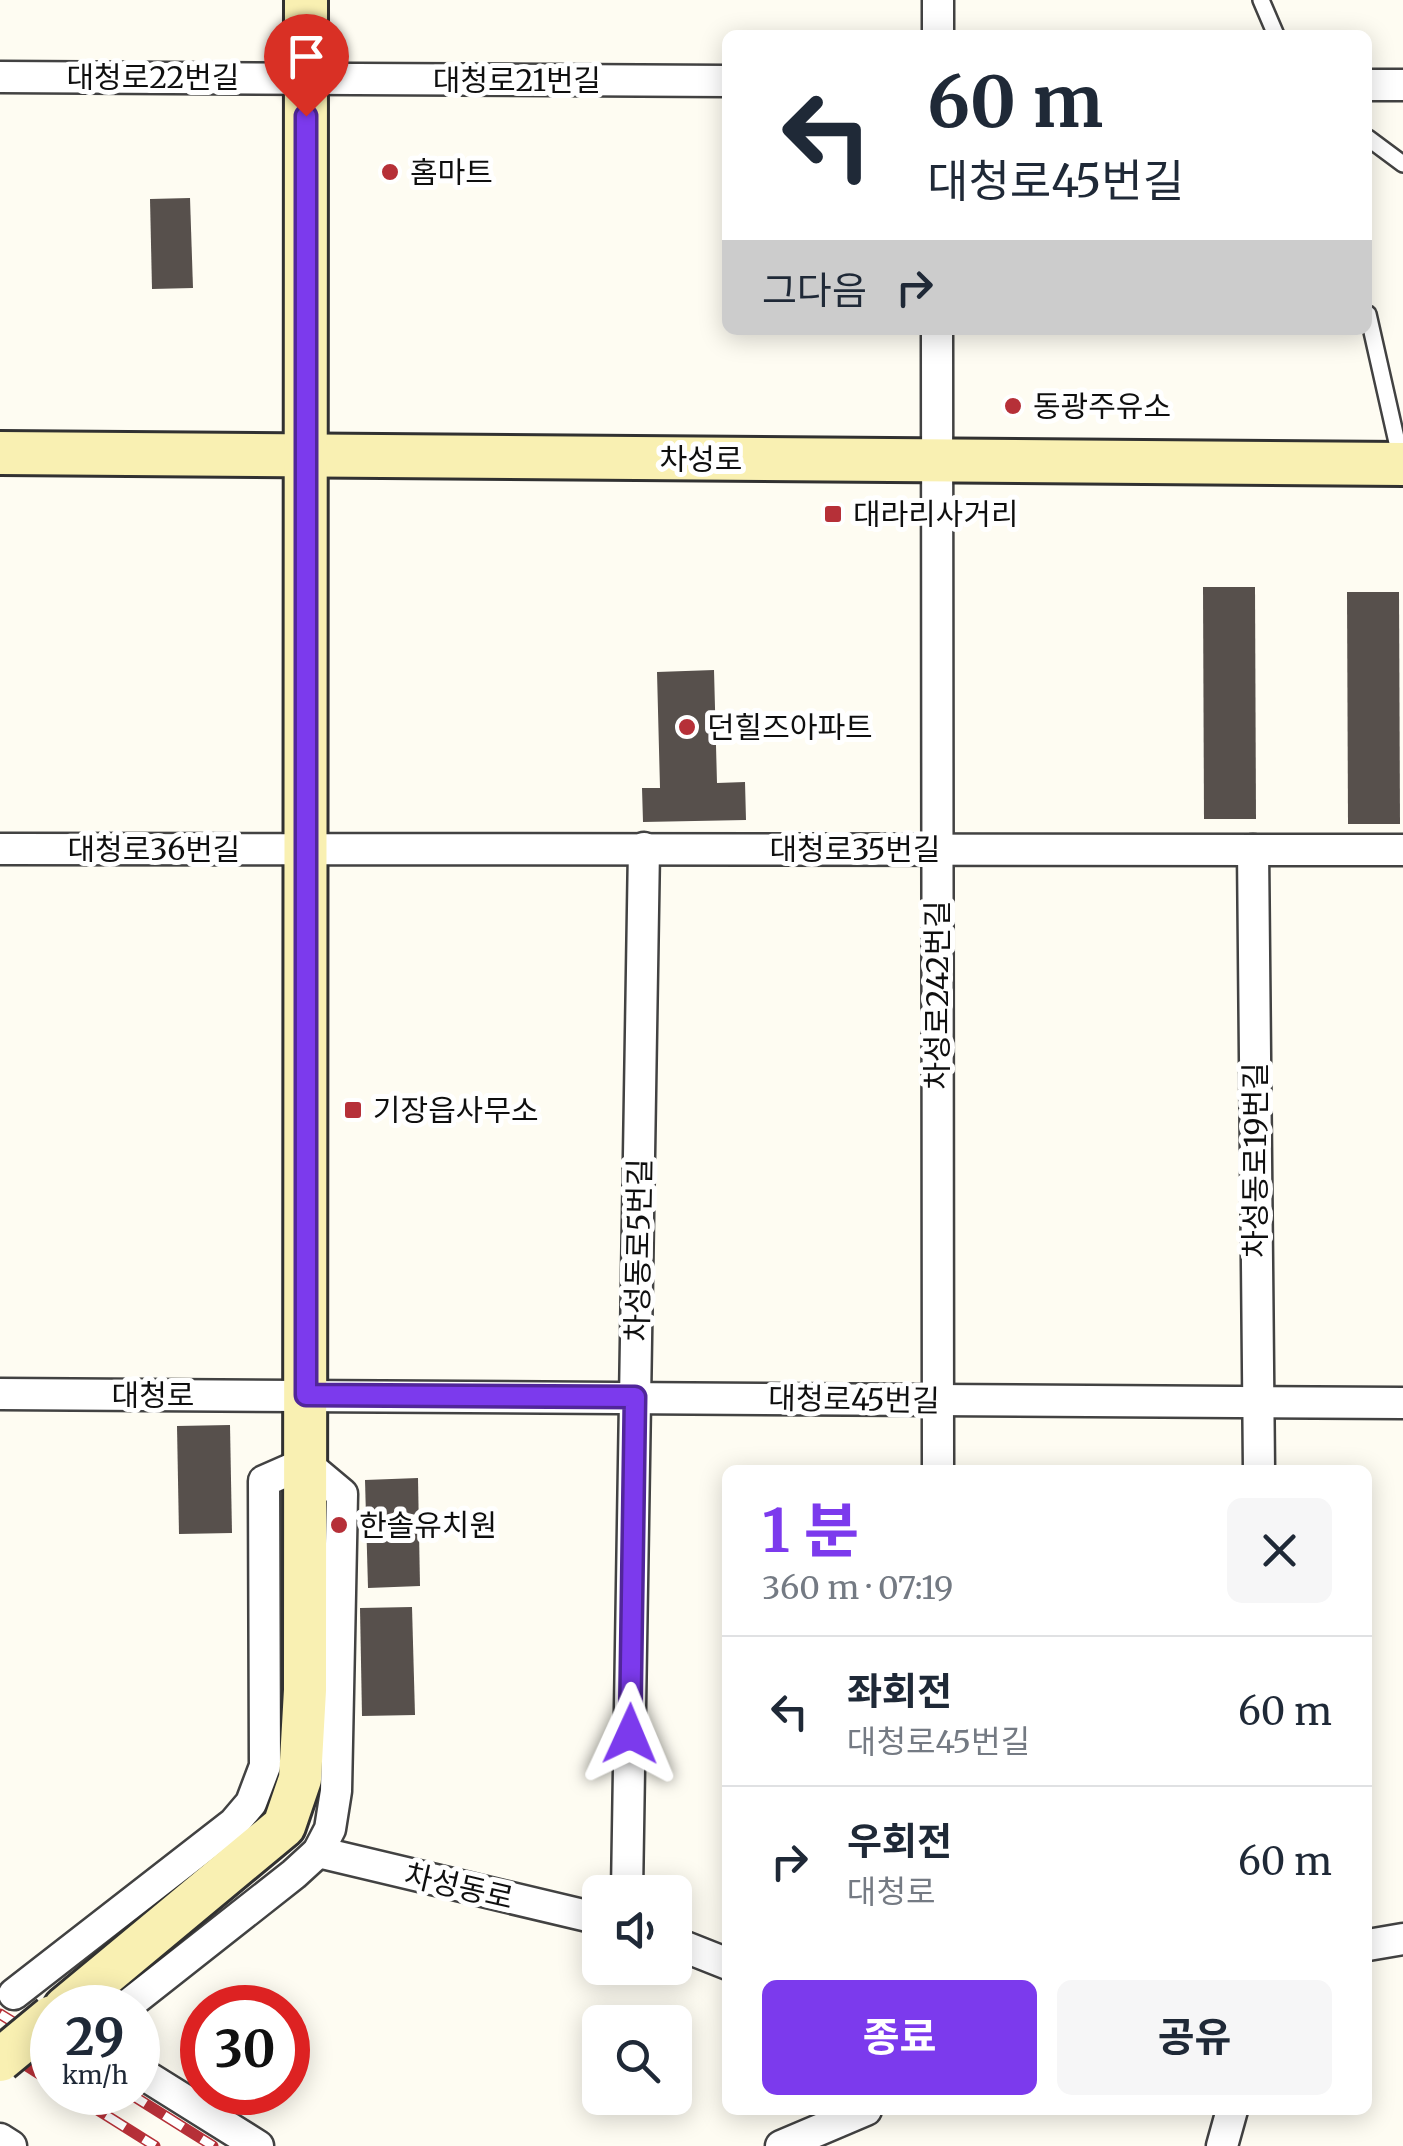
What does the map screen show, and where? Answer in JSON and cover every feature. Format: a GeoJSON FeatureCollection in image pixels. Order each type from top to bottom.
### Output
{"type":"FeatureCollection","features":[{"type":"Feature","properties":{"kind":"main road"},"geometry":{"type":"LineString","coordinates":[[93,1985],[284,1826],[300,1779],[305,1690],[306,1395],[306,0]]}},
{"type":"Feature","properties":{"kind":"main road","name":"차성로"},"geometry":{"type":"LineString","coordinates":[[0,453],[1402,464]]}},
{"type":"Feature","properties":{"kind":"main road"},"geometry":{"type":"LineString","coordinates":[[0,2060],[30,2036]]}},
{"type":"Feature","properties":{"kind":"street"},"geometry":{"type":"LineString","coordinates":[[938,0],[938,30]]}},
{"type":"Feature","properties":{"kind":"street","name":"대청로22번길"},"geometry":{"type":"LineString","coordinates":[[0,77],[306,78]]}},
{"type":"Feature","properties":{"kind":"street","name":"대청로21번길"},"geometry":{"type":"LineString","coordinates":[[306,78],[722,81]]}},
{"type":"Feature","properties":{"kind":"street"},"geometry":{"type":"LineString","coordinates":[[1372,85],[1403,85]]}},
{"type":"Feature","properties":{"kind":"street","name":"차성로242번길"},"geometry":{"type":"LineString","coordinates":[[937,335],[938,1465]]}},
{"type":"Feature","properties":{"kind":"street","name":"차성동로5번길"},"geometry":{"type":"LineString","coordinates":[[628,1875],[644,848]]}},
{"type":"Feature","properties":{"kind":"street","name":"대청로36번길"},"geometry":{"type":"LineString","coordinates":[[0,849],[307,849]]}},
{"type":"Feature","properties":{"kind":"street","name":"대청로35번길"},"geometry":{"type":"LineString","coordinates":[[307,849],[1403,850]]}},
{"type":"Feature","properties":{"kind":"street","name":"차성동로19번길"},"geometry":{"type":"LineString","coordinates":[[1253,850],[1258,1465]]}},
{"type":"Feature","properties":{"kind":"street","name":"대청로"},"geometry":{"type":"LineString","coordinates":[[0,1394],[306,1395]]}},
{"type":"Feature","properties":{"kind":"street","name":"대청로45번길"},"geometry":{"type":"LineString","coordinates":[[306,1395],[1403,1403]]}},
{"type":"Feature","properties":{"kind":"street"},"geometry":{"type":"LineString","coordinates":[[30,2004],[7,1990],[234,1823],[252,1803],[265,1766],[264,1481],[305,1462],[342,1494],[336,1791],[330,1829],[318,1852],[153,1985]]}},
{"type":"Feature","properties":{"kind":"street","name":"차성동로"},"geometry":{"type":"LineString","coordinates":[[318,1852],[582,1915]]}},
{"type":"Feature","properties":{"kind":"street"},"geometry":{"type":"LineString","coordinates":[[1372,1944],[1403,1939]]}},
{"type":"Feature","properties":{"kind":"street"},"geometry":{"type":"LineString","coordinates":[[692,1950],[722,1962]]}},
{"type":"Feature","properties":{"kind":"street"},"geometry":{"type":"LineString","coordinates":[[160,2086],[258,2146]]}},
{"type":"Feature","properties":{"kind":"street"},"geometry":{"type":"LineString","coordinates":[[781,2146],[854,2115]]}},
{"type":"Feature","properties":{"kind":"street"},"geometry":{"type":"LineString","coordinates":[[1222,2146],[1231,2115]]}},
{"type":"Feature","properties":{"kind":"street"},"geometry":{"type":"LineString","coordinates":[[0,2139],[11,2146]]}},
{"type":"Feature","properties":{"kind":"lane"},"geometry":{"type":"LineString","coordinates":[[1261,0],[1274,30]]}},
{"type":"Feature","properties":{"kind":"lane"},"geometry":{"type":"LineString","coordinates":[[1372,141],[1403,164]]}},
{"type":"Feature","properties":{"kind":"lane"},"geometry":{"type":"LineString","coordinates":[[1372,332],[1402,464]]}},
{"type":"Feature","properties":{"kind":"building"},"geometry":{"type":"Polygon","coordinates":[[[190,198],[193,288],[152,289],[150,199],[190,198]]]}},
{"type":"Feature","properties":{"kind":"building"},"geometry":{"type":"Polygon","coordinates":[[[1203,587],[1255,587],[1256,819],[1204,819],[1203,587]]]}},
{"type":"Feature","properties":{"kind":"building"},"geometry":{"type":"Polygon","coordinates":[[[1347,592],[1399,592],[1400,824],[1348,824],[1347,592]]]}},
{"type":"Feature","properties":{"kind":"building","name":"던힐즈아파트"},"geometry":{"type":"Polygon","coordinates":[[[714,670],[717,783],[745,782],[746,820],[643,822],[642,788],[660,788],[657,672],[714,670]]]}},
{"type":"Feature","properties":{"kind":"building"},"geometry":{"type":"Polygon","coordinates":[[[230,1425],[232,1533],[179,1534],[177,1426],[230,1425]]]}},
{"type":"Feature","properties":{"kind":"building"},"geometry":{"type":"Polygon","coordinates":[[[418,1478],[420,1586],[368,1588],[365,1480],[418,1478]]]}},
{"type":"Feature","properties":{"kind":"building"},"geometry":{"type":"Polygon","coordinates":[[[412,1607],[415,1715],[362,1716],[360,1608],[412,1607]]]}},
{"type":"Feature","properties":{"kind":"railway"},"geometry":{"type":"LineString","coordinates":[[0,2014],[30,2032]]}},
{"type":"Feature","properties":{"kind":"railway"},"geometry":{"type":"LineString","coordinates":[[0,2049],[30,2068]]}},
{"type":"Feature","properties":{"kind":"railway"},"geometry":{"type":"LineString","coordinates":[[160,2113],[213,2146]]}},
{"type":"Feature","properties":{"kind":"railway"},"geometry":{"type":"LineString","coordinates":[[106,2115],[155,2146]]}},
{"type":"Feature","properties":{"kind":"place","name":"홈마트"},"geometry":{"type":"Point","coordinates":[390,172]}},
{"type":"Feature","properties":{"kind":"place","name":"동광주유소"},"geometry":{"type":"Point","coordinates":[1013,406]}},
{"type":"Feature","properties":{"kind":"place","name":"대라리사거리"},"geometry":{"type":"Point","coordinates":[833,514]}},
{"type":"Feature","properties":{"kind":"place","name":"던힐즈아파트"},"geometry":{"type":"Point","coordinates":[687,727]}},
{"type":"Feature","properties":{"kind":"place","name":"기장읍사무소"},"geometry":{"type":"Point","coordinates":[353,1110]}},
{"type":"Feature","properties":{"kind":"place","name":"한솔유치원"},"geometry":{"type":"Point","coordinates":[339,1525]}},
{"type":"Feature","properties":{"kind":"route"},"geometry":{"type":"LineString","coordinates":[[306,116],[306,1395],[635,1397],[630,1734]]}}]}
